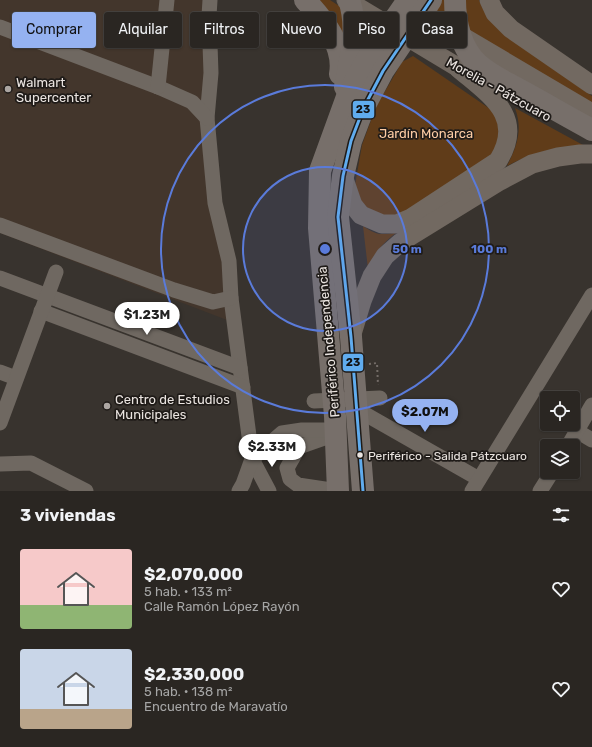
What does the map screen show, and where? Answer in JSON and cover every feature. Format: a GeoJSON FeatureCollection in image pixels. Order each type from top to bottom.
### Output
{"type":"FeatureCollection","features":[{"type":"Feature","properties":{"kind":"highway"},"geometry":{"type":"LineString","coordinates":[[305,0],[318,13],[339,50],[341,68],[337,85],[327,111],[320,142],[332,171]]}},
{"type":"Feature","properties":{"kind":"highway"},"geometry":{"type":"LineString","coordinates":[[348,0],[354,22],[354,36],[329,192],[331,240],[346,408],[356,449],[362,460]]}},
{"type":"Feature","properties":{"kind":"highway"},"geometry":{"type":"LineString","coordinates":[[375,65],[408,0]]}},
{"type":"Feature","properties":{"kind":"highway"},"geometry":{"type":"LineString","coordinates":[[375,65],[431,0]]}},
{"type":"Feature","properties":{"kind":"highway"},"geometry":{"type":"LineString","coordinates":[[455,0],[456,17],[460,32],[466,48],[479,65],[592,130]]}},
{"type":"Feature","properties":{"kind":"highway","name":"Periférico Independencia"},"geometry":{"type":"LineString","coordinates":[[338,491],[335,432],[319,228],[348,94],[375,65]]}},
{"type":"Feature","properties":{"kind":"highway","name":"Periférico Independencia"},"geometry":{"type":"LineString","coordinates":[[332,171],[351,337],[362,460],[363,491]]}},
{"type":"Feature","properties":{"kind":"main road","name":"Morelia - Pátzcuaro"},"geometry":{"type":"LineString","coordinates":[[348,0],[458,68],[592,139]]}},
{"type":"Feature","properties":{"kind":"main road"},"geometry":{"type":"LineString","coordinates":[[402,0],[592,113]]}},
{"type":"Feature","properties":{"kind":"main road"},"geometry":{"type":"LineString","coordinates":[[489,0],[495,13],[511,29],[592,85]]}},
{"type":"Feature","properties":{"kind":"main road"},"geometry":{"type":"LineString","coordinates":[[332,171],[361,215],[382,224],[397,224],[411,218],[498,161],[505,151],[508,136],[507,120],[499,105],[458,68]]}},
{"type":"Feature","properties":{"kind":"main road"},"geometry":{"type":"LineString","coordinates":[[351,337],[362,301],[372,276],[384,256],[401,242],[500,181],[532,164],[558,157],[592,154]]}},
{"type":"Feature","properties":{"kind":"street"},"geometry":{"type":"LineString","coordinates":[[158,87],[167,0]]}},
{"type":"Feature","properties":{"kind":"street"},"geometry":{"type":"LineString","coordinates":[[210,0],[209,16],[211,73],[208,118],[215,203],[229,261],[231,298],[252,459],[269,491]]}},
{"type":"Feature","properties":{"kind":"street"},"geometry":{"type":"LineString","coordinates":[[0,27],[122,72],[158,87],[192,102],[208,118]]}},
{"type":"Feature","properties":{"kind":"street"},"geometry":{"type":"LineString","coordinates":[[0,225],[174,290],[212,302],[231,298]]}},
{"type":"Feature","properties":{"kind":"street"},"geometry":{"type":"LineString","coordinates":[[0,423],[56,272]]}},
{"type":"Feature","properties":{"kind":"street"},"geometry":{"type":"LineString","coordinates":[[0,278],[240,368]]}},
{"type":"Feature","properties":{"kind":"street"},"geometry":{"type":"LineString","coordinates":[[358,410],[475,485],[592,294]]}},
{"type":"Feature","properties":{"kind":"street"},"geometry":{"type":"LineString","coordinates":[[42,311],[243,387]]}},
{"type":"Feature","properties":{"kind":"street"},"geometry":{"type":"LineString","coordinates":[[0,372],[16,378]]}},
{"type":"Feature","properties":{"kind":"street"},"geometry":{"type":"LineString","coordinates":[[314,401],[380,398]]}},
{"type":"Feature","properties":{"kind":"street"},"geometry":{"type":"LineString","coordinates":[[580,426],[592,405]]}},
{"type":"Feature","properties":{"kind":"street"},"geometry":{"type":"LineString","coordinates":[[243,489],[252,459],[282,433],[313,429],[335,432]]}},
{"type":"Feature","properties":{"kind":"street"},"geometry":{"type":"LineString","coordinates":[[572,439],[577,431],[592,440]]}},
{"type":"Feature","properties":{"kind":"street"},"geometry":{"type":"LineString","coordinates":[[335,432],[299,447],[287,468],[290,479],[298,484],[338,491]]}},
{"type":"Feature","properties":{"kind":"street"},"geometry":{"type":"LineString","coordinates":[[0,464],[31,463],[86,491]]}},
{"type":"Feature","properties":{"kind":"street"},"geometry":{"type":"LineString","coordinates":[[540,491],[548,479]]}},
{"type":"Feature","properties":{"kind":"path"},"geometry":{"type":"LineString","coordinates":[[353,364],[376,364],[380,398]]}},
{"type":"Feature","properties":{"kind":"shaded area"},"geometry":{"type":"Polygon","coordinates":[[[0,0],[213,0],[213,12],[190,12],[190,48],[211,48],[209,109],[227,320],[0,233],[0,0]]]}},
{"type":"Feature","properties":{"kind":"green space"},"geometry":{"type":"Polygon","coordinates":[[[312,0],[330,0],[348,12],[344,12],[344,48],[358,48],[350,62],[336,39],[336,12],[319,12],[312,0]]]}},
{"type":"Feature","properties":{"kind":"green space"},"geometry":{"type":"Polygon","coordinates":[[[442,0],[479,0],[490,19],[504,34],[592,96],[592,107],[467,30],[467,12],[436,11],[442,0]]]}},
{"type":"Feature","properties":{"kind":"green space","name":"Jardín Monarca"},"geometry":{"type":"Polygon","coordinates":[[[413,56],[493,111],[501,121],[500,136],[492,156],[396,218],[365,212],[355,185],[362,145],[376,107],[402,62],[413,56]]]}},
{"type":"Feature","properties":{"kind":"green space"},"geometry":{"type":"Polygon","coordinates":[[[515,108],[583,145],[544,151],[526,157],[507,166],[514,152],[519,131],[515,108]]]}},
{"type":"Feature","properties":{"kind":"green space"},"geometry":{"type":"Polygon","coordinates":[[[363,226],[378,234],[396,233],[379,249],[368,269],[363,226]]]}},
{"type":"Feature","properties":{"kind":"transit line","name":"23"},"geometry":{"type":"LineString","coordinates":[[363,491],[351,337],[338,217],[343,176],[351,141],[364,107],[383,71],[431,0]]}},
{"type":"Feature","properties":{"kind":"place","name":"Walmart Supercenter"},"geometry":{"type":"Point","coordinates":[8,89]}},
{"type":"Feature","properties":{"kind":"place","name":"Centro de Estudios Municipales"},"geometry":{"type":"Point","coordinates":[107,406]}},
{"type":"Feature","properties":{"kind":"place","name":"Periférico - Salida Pátzcuaro"},"geometry":{"type":"Point","coordinates":[360,455]}}]}
